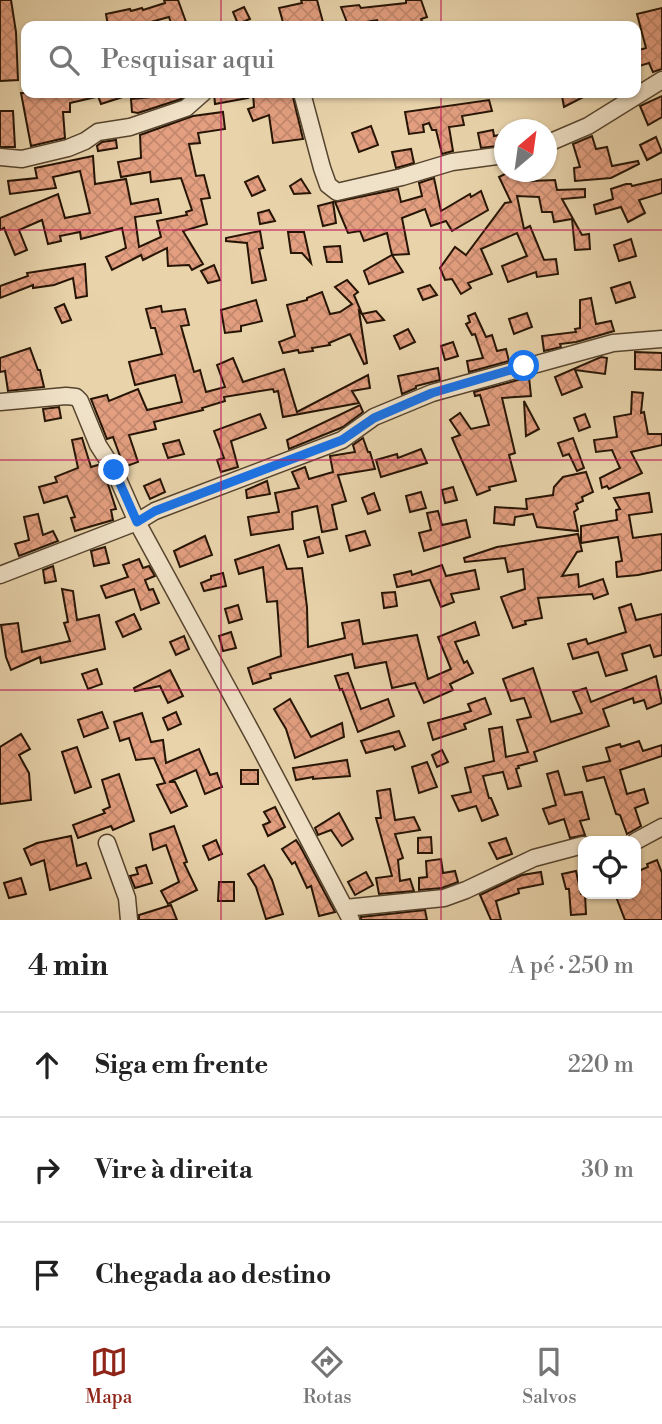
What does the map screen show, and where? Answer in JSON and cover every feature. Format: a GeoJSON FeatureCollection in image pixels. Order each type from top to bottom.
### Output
{"type":"FeatureCollection","features":[{"type":"Feature","properties":{"kind":"street"},"geometry":{"type":"LineString","coordinates":[[641,92],[662,79]]}},
{"type":"Feature","properties":{"kind":"street"},"geometry":{"type":"LineString","coordinates":[[0,157],[22,159],[68,148],[98,132],[130,127],[186,108],[197,98]]}},
{"type":"Feature","properties":{"kind":"street"},"geometry":{"type":"LineString","coordinates":[[303,98],[328,185],[337,192],[452,162],[494,156]]}},
{"type":"Feature","properties":{"kind":"street"},"geometry":{"type":"LineString","coordinates":[[557,140],[588,126],[632,98]]}},
{"type":"Feature","properties":{"kind":"street"},"geometry":{"type":"LineString","coordinates":[[0,575],[137,522],[166,506],[342,440],[374,418],[432,393],[613,343],[662,340]]}},
{"type":"Feature","properties":{"kind":"street"},"geometry":{"type":"LineString","coordinates":[[0,402],[66,396],[76,397],[80,401],[137,522],[348,914],[443,898],[534,858],[578,846]]}},
{"type":"Feature","properties":{"kind":"street"},"geometry":{"type":"LineString","coordinates":[[641,838],[662,827]]}},
{"type":"Feature","properties":{"kind":"street"},"geometry":{"type":"LineString","coordinates":[[107,843],[127,898],[129,920]]}},
{"type":"Feature","properties":{"kind":"building"},"geometry":{"type":"Polygon","coordinates":[[[0,0],[11,0],[16,32],[18,80],[0,81],[0,0]]]}},
{"type":"Feature","properties":{"kind":"building"},"geometry":{"type":"Polygon","coordinates":[[[164,0],[178,0],[186,21],[170,21],[169,17],[154,21],[107,21],[106,14],[130,9],[143,10],[165,3],[164,0]]]}},
{"type":"Feature","properties":{"kind":"building"},"geometry":{"type":"Polygon","coordinates":[[[301,0],[317,0],[323,21],[283,21],[279,8],[302,3],[301,0]]]}},
{"type":"Feature","properties":{"kind":"building"},"geometry":{"type":"Polygon","coordinates":[[[406,0],[421,0],[427,17],[421,19],[422,21],[346,21],[341,7],[359,5],[361,8],[406,3],[406,0]]]}},
{"type":"Feature","properties":{"kind":"building"},"geometry":{"type":"Polygon","coordinates":[[[244,7],[250,19],[237,21],[233,12],[244,7]]]}},
{"type":"Feature","properties":{"kind":"building"},"geometry":{"type":"Polygon","coordinates":[[[662,8],[662,69],[653,72],[649,63],[641,65],[641,50],[646,48],[637,14],[662,8]]]}},
{"type":"Feature","properties":{"kind":"building"},"geometry":{"type":"Polygon","coordinates":[[[662,96],[662,117],[648,125],[640,106],[662,96]]]}},
{"type":"Feature","properties":{"kind":"building"},"geometry":{"type":"Polygon","coordinates":[[[22,98],[92,98],[70,103],[70,112],[63,112],[65,138],[31,146],[22,98]]]}},
{"type":"Feature","properties":{"kind":"building"},"geometry":{"type":"Polygon","coordinates":[[[99,98],[120,98],[101,104],[99,98]]]}},
{"type":"Feature","properties":{"kind":"building"},"geometry":{"type":"Polygon","coordinates":[[[182,98],[138,113],[132,112],[131,99],[182,98]]]}},
{"type":"Feature","properties":{"kind":"building"},"geometry":{"type":"Polygon","coordinates":[[[214,98],[248,98],[215,104],[214,98]]]}},
{"type":"Feature","properties":{"kind":"building"},"geometry":{"type":"Polygon","coordinates":[[[253,98],[293,98],[303,139],[273,143],[269,115],[253,121],[248,109],[254,107],[253,98]]]}},
{"type":"Feature","properties":{"kind":"building"},"geometry":{"type":"Polygon","coordinates":[[[562,98],[581,98],[564,107],[562,98]]]}},
{"type":"Feature","properties":{"kind":"building"},"geometry":{"type":"Polygon","coordinates":[[[489,100],[492,111],[462,116],[464,125],[449,127],[453,151],[442,154],[436,130],[432,130],[429,123],[423,125],[424,132],[409,134],[405,112],[489,100]]]}},
{"type":"Feature","properties":{"kind":"building"},"geometry":{"type":"Polygon","coordinates":[[[0,111],[13,111],[15,147],[0,147],[0,111]]]}},
{"type":"Feature","properties":{"kind":"building"},"geometry":{"type":"Polygon","coordinates":[[[223,112],[225,129],[198,133],[200,143],[189,144],[196,176],[204,175],[210,198],[201,199],[207,224],[183,231],[203,264],[192,270],[189,265],[168,266],[167,248],[143,260],[141,255],[112,270],[106,257],[126,248],[122,228],[81,239],[80,232],[60,236],[61,241],[48,244],[42,220],[19,230],[27,250],[15,255],[4,228],[0,230],[0,218],[58,194],[65,218],[90,213],[80,171],[53,177],[56,188],[10,194],[8,181],[37,178],[35,168],[93,156],[95,184],[126,179],[131,204],[158,199],[161,213],[135,217],[139,247],[161,237],[157,221],[187,215],[186,212],[192,210],[181,178],[151,182],[150,172],[121,177],[118,162],[141,158],[140,135],[193,116],[223,112]]]}},
{"type":"Feature","properties":{"kind":"building"},"geometry":{"type":"Polygon","coordinates":[[[371,126],[378,145],[359,152],[352,133],[371,126]]]}},
{"type":"Feature","properties":{"kind":"building"},"geometry":{"type":"Polygon","coordinates":[[[493,130],[494,146],[481,148],[478,133],[493,130]]]}},
{"type":"Feature","properties":{"kind":"building"},"geometry":{"type":"Polygon","coordinates":[[[592,136],[596,149],[607,147],[612,166],[638,161],[639,164],[611,178],[575,181],[574,168],[580,167],[573,144],[592,136]]]}},
{"type":"Feature","properties":{"kind":"building"},"geometry":{"type":"Polygon","coordinates":[[[656,137],[662,152],[647,160],[640,145],[656,137]]]}},
{"type":"Feature","properties":{"kind":"building"},"geometry":{"type":"Polygon","coordinates":[[[116,140],[117,148],[98,151],[97,146],[102,142],[116,140]]]}},
{"type":"Feature","properties":{"kind":"building"},"geometry":{"type":"Polygon","coordinates":[[[411,149],[414,163],[396,168],[392,152],[411,149]]]}},
{"type":"Feature","properties":{"kind":"building"},"geometry":{"type":"Polygon","coordinates":[[[258,176],[265,190],[252,196],[245,182],[258,176]]]}},
{"type":"Feature","properties":{"kind":"building"},"geometry":{"type":"Polygon","coordinates":[[[434,178],[441,211],[470,194],[471,197],[481,191],[488,210],[452,231],[446,221],[431,226],[425,209],[402,218],[409,254],[392,255],[387,233],[364,241],[360,231],[348,233],[335,202],[398,189],[401,202],[422,196],[419,183],[434,178]]]}},
{"type":"Feature","properties":{"kind":"building"},"geometry":{"type":"Polygon","coordinates":[[[301,179],[310,193],[294,194],[290,186],[301,179]]]}},
{"type":"Feature","properties":{"kind":"building"},"geometry":{"type":"Polygon","coordinates":[[[662,179],[662,193],[639,200],[645,213],[628,222],[621,207],[596,214],[594,205],[613,199],[611,189],[662,179]]]}},
{"type":"Feature","properties":{"kind":"building"},"geometry":{"type":"Polygon","coordinates":[[[501,182],[555,182],[557,190],[585,189],[585,197],[562,199],[582,235],[589,234],[590,249],[575,250],[572,219],[554,222],[552,212],[542,212],[539,197],[517,196],[524,229],[530,226],[544,260],[556,259],[558,274],[537,277],[536,272],[508,282],[502,266],[527,256],[517,233],[481,249],[492,274],[468,283],[471,288],[461,294],[452,279],[445,280],[440,268],[455,247],[466,255],[505,203],[511,202],[501,182]]]}},
{"type":"Feature","properties":{"kind":"building"},"geometry":{"type":"Polygon","coordinates":[[[333,202],[336,223],[323,226],[318,206],[333,202]]]}},
{"type":"Feature","properties":{"kind":"building"},"geometry":{"type":"Polygon","coordinates":[[[269,210],[275,221],[260,224],[258,213],[269,210]]]}},
{"type":"Feature","properties":{"kind":"building"},"geometry":{"type":"Polygon","coordinates":[[[260,231],[263,248],[259,249],[266,280],[252,283],[247,243],[226,241],[226,238],[260,231]]]}},
{"type":"Feature","properties":{"kind":"building"},"geometry":{"type":"Polygon","coordinates":[[[288,232],[304,232],[311,263],[302,253],[291,253],[288,232]]]}},
{"type":"Feature","properties":{"kind":"building"},"geometry":{"type":"Polygon","coordinates":[[[631,239],[636,256],[619,261],[614,245],[631,239]]]}},
{"type":"Feature","properties":{"kind":"building"},"geometry":{"type":"Polygon","coordinates":[[[340,246],[342,262],[327,262],[324,247],[340,246]]]}},
{"type":"Feature","properties":{"kind":"building"},"geometry":{"type":"Polygon","coordinates":[[[392,255],[403,272],[369,284],[364,271],[392,255]]]}},
{"type":"Feature","properties":{"kind":"building"},"geometry":{"type":"Polygon","coordinates":[[[85,264],[87,296],[76,298],[73,278],[54,285],[33,288],[33,285],[0,298],[0,286],[28,276],[27,273],[85,264]]]}},
{"type":"Feature","properties":{"kind":"building"},"geometry":{"type":"Polygon","coordinates":[[[214,265],[220,280],[208,283],[201,271],[214,265]]]}},
{"type":"Feature","properties":{"kind":"building"},"geometry":{"type":"Polygon","coordinates":[[[347,280],[358,292],[354,295],[362,314],[359,311],[367,363],[364,364],[350,334],[329,343],[330,345],[312,348],[313,351],[283,353],[279,342],[295,336],[287,305],[307,300],[322,292],[330,314],[340,312],[352,304],[335,287],[347,280]]]}},
{"type":"Feature","properties":{"kind":"building"},"geometry":{"type":"Polygon","coordinates":[[[630,282],[635,297],[616,303],[611,288],[630,282]]]}},
{"type":"Feature","properties":{"kind":"building"},"geometry":{"type":"Polygon","coordinates":[[[430,285],[437,295],[423,300],[418,289],[430,285]]]}},
{"type":"Feature","properties":{"kind":"building"},"geometry":{"type":"Polygon","coordinates":[[[591,298],[596,324],[611,321],[614,331],[560,344],[561,347],[544,351],[542,336],[576,332],[575,329],[580,328],[580,300],[591,298]]]}},
{"type":"Feature","properties":{"kind":"building"},"geometry":{"type":"Polygon","coordinates":[[[256,300],[262,321],[241,326],[241,331],[225,333],[221,310],[256,300]]]}},
{"type":"Feature","properties":{"kind":"building"},"geometry":{"type":"Polygon","coordinates":[[[64,304],[71,320],[62,323],[55,308],[64,304]]]}},
{"type":"Feature","properties":{"kind":"building"},"geometry":{"type":"Polygon","coordinates":[[[161,306],[162,312],[185,309],[189,325],[181,326],[194,372],[200,370],[206,392],[225,387],[217,365],[233,358],[243,382],[284,369],[297,412],[368,375],[370,388],[352,391],[359,403],[283,417],[278,391],[274,392],[273,389],[224,397],[225,401],[202,408],[203,410],[154,422],[156,429],[129,435],[138,462],[124,467],[118,457],[120,456],[113,437],[107,439],[91,399],[107,395],[109,401],[138,389],[147,410],[182,402],[175,375],[135,385],[129,362],[162,354],[155,328],[151,328],[146,309],[161,306]]]}},
{"type":"Feature","properties":{"kind":"building"},"geometry":{"type":"Polygon","coordinates":[[[376,311],[384,320],[367,323],[362,314],[376,311]]]}},
{"type":"Feature","properties":{"kind":"building"},"geometry":{"type":"Polygon","coordinates":[[[475,313],[486,337],[492,335],[497,351],[506,349],[509,361],[469,372],[467,361],[483,358],[475,334],[472,335],[466,324],[470,322],[468,316],[475,313]]]}},
{"type":"Feature","properties":{"kind":"building"},"geometry":{"type":"Polygon","coordinates":[[[527,313],[532,327],[514,334],[509,319],[527,313]]]}},
{"type":"Feature","properties":{"kind":"building"},"geometry":{"type":"Polygon","coordinates":[[[408,329],[415,342],[400,349],[394,336],[408,329]]]}},
{"type":"Feature","properties":{"kind":"building"},"geometry":{"type":"Polygon","coordinates":[[[453,342],[458,356],[445,360],[441,346],[453,342]]]}},
{"type":"Feature","properties":{"kind":"building"},"geometry":{"type":"Polygon","coordinates":[[[30,348],[44,387],[8,391],[5,371],[0,372],[0,358],[30,348]]]}},
{"type":"Feature","properties":{"kind":"building"},"geometry":{"type":"Polygon","coordinates":[[[635,352],[662,353],[662,370],[635,369],[635,352]]]}},
{"type":"Feature","properties":{"kind":"building"},"geometry":{"type":"Polygon","coordinates":[[[601,357],[607,358],[605,374],[575,370],[582,387],[562,395],[555,377],[601,357]]]}},
{"type":"Feature","properties":{"kind":"building"},"geometry":{"type":"Polygon","coordinates":[[[438,368],[440,380],[416,386],[402,394],[398,376],[438,368]]]}},
{"type":"Feature","properties":{"kind":"building"},"geometry":{"type":"Polygon","coordinates":[[[529,377],[531,396],[502,398],[515,453],[509,455],[516,481],[489,487],[490,490],[477,495],[452,438],[460,435],[450,420],[460,413],[471,429],[489,425],[480,395],[475,396],[474,392],[529,377]]]}},
{"type":"Feature","properties":{"kind":"building"},"geometry":{"type":"Polygon","coordinates":[[[632,392],[643,393],[641,413],[644,412],[648,434],[662,434],[662,445],[631,452],[642,473],[609,489],[607,486],[602,488],[600,478],[620,468],[612,450],[596,452],[594,440],[617,437],[614,417],[631,414],[632,392]]]}},
{"type":"Feature","properties":{"kind":"building"},"geometry":{"type":"Polygon","coordinates":[[[524,401],[539,429],[526,436],[524,401]]]}},
{"type":"Feature","properties":{"kind":"building"},"geometry":{"type":"Polygon","coordinates":[[[360,405],[363,412],[343,427],[289,449],[287,440],[360,405]]]}},
{"type":"Feature","properties":{"kind":"building"},"geometry":{"type":"Polygon","coordinates":[[[59,407],[61,418],[45,421],[43,409],[59,407]]]}},
{"type":"Feature","properties":{"kind":"building"},"geometry":{"type":"Polygon","coordinates":[[[260,414],[266,428],[231,441],[238,467],[221,472],[217,460],[224,458],[214,431],[260,414]]]}},
{"type":"Feature","properties":{"kind":"building"},"geometry":{"type":"Polygon","coordinates":[[[585,414],[590,427],[579,431],[574,418],[585,414]]]}},
{"type":"Feature","properties":{"kind":"building"},"geometry":{"type":"Polygon","coordinates":[[[82,438],[91,467],[98,465],[105,475],[116,509],[111,510],[113,520],[75,531],[71,518],[75,517],[67,496],[44,503],[39,487],[57,482],[55,477],[78,468],[72,440],[82,438]]]}},
{"type":"Feature","properties":{"kind":"building"},"geometry":{"type":"Polygon","coordinates":[[[363,438],[375,469],[338,475],[346,501],[332,505],[337,529],[322,532],[317,506],[292,512],[293,529],[251,535],[248,517],[279,512],[275,493],[299,488],[292,472],[305,467],[309,479],[333,472],[330,456],[355,452],[353,445],[363,438]]]}},
{"type":"Feature","properties":{"kind":"building"},"geometry":{"type":"Polygon","coordinates":[[[573,438],[584,468],[577,471],[569,454],[563,456],[558,443],[573,438]]]}},
{"type":"Feature","properties":{"kind":"building"},"geometry":{"type":"Polygon","coordinates":[[[179,440],[184,454],[168,458],[163,444],[179,440]]]}},
{"type":"Feature","properties":{"kind":"building"},"geometry":{"type":"Polygon","coordinates":[[[421,449],[427,463],[381,477],[376,460],[397,454],[398,458],[421,449]]]}},
{"type":"Feature","properties":{"kind":"building"},"geometry":{"type":"Polygon","coordinates":[[[586,472],[593,492],[582,497],[583,501],[576,504],[578,509],[574,512],[578,531],[537,527],[533,514],[515,517],[514,525],[494,523],[495,507],[527,509],[526,499],[553,495],[554,487],[563,477],[586,472]]]}},
{"type":"Feature","properties":{"kind":"building"},"geometry":{"type":"Polygon","coordinates":[[[160,479],[165,492],[150,499],[144,486],[160,479]]]}},
{"type":"Feature","properties":{"kind":"building"},"geometry":{"type":"Polygon","coordinates":[[[267,481],[270,494],[247,498],[246,490],[267,481]]]}},
{"type":"Feature","properties":{"kind":"building"},"geometry":{"type":"Polygon","coordinates":[[[453,487],[457,500],[445,503],[442,490],[453,487]]]}},
{"type":"Feature","properties":{"kind":"building"},"geometry":{"type":"Polygon","coordinates":[[[421,492],[426,508],[410,512],[406,496],[421,492]]]}},
{"type":"Feature","properties":{"kind":"building"},"geometry":{"type":"Polygon","coordinates":[[[374,493],[380,510],[368,514],[362,498],[374,493]]]}},
{"type":"Feature","properties":{"kind":"building"},"geometry":{"type":"Polygon","coordinates":[[[649,493],[652,512],[629,515],[633,538],[662,534],[662,570],[617,577],[616,562],[622,561],[618,537],[581,543],[581,526],[617,520],[616,510],[620,509],[614,498],[649,493]]]}},
{"type":"Feature","properties":{"kind":"building"},"geometry":{"type":"Polygon","coordinates":[[[438,511],[442,525],[466,520],[470,537],[424,551],[419,533],[431,530],[427,513],[438,511]]]}},
{"type":"Feature","properties":{"kind":"building"},"geometry":{"type":"Polygon","coordinates":[[[38,514],[43,535],[53,531],[58,541],[19,556],[15,544],[29,540],[24,517],[38,514]]]}},
{"type":"Feature","properties":{"kind":"building"},"geometry":{"type":"Polygon","coordinates":[[[365,531],[370,545],[350,551],[346,536],[365,531]]]}},
{"type":"Feature","properties":{"kind":"building"},"geometry":{"type":"Polygon","coordinates":[[[578,534],[582,551],[577,552],[562,576],[578,574],[579,587],[603,579],[608,594],[594,599],[592,594],[538,598],[542,618],[525,621],[526,624],[513,628],[501,597],[525,589],[523,569],[508,572],[505,558],[465,562],[464,558],[497,547],[578,534]]]}},
{"type":"Feature","properties":{"kind":"building"},"geometry":{"type":"Polygon","coordinates":[[[205,536],[212,555],[180,567],[174,551],[205,536]]]}},
{"type":"Feature","properties":{"kind":"building"},"geometry":{"type":"Polygon","coordinates":[[[319,537],[323,553],[308,557],[304,541],[319,537]]]}},
{"type":"Feature","properties":{"kind":"building"},"geometry":{"type":"Polygon","coordinates":[[[279,545],[287,569],[302,568],[308,647],[345,638],[342,623],[359,620],[363,644],[417,635],[428,679],[451,669],[438,637],[475,622],[479,635],[455,642],[464,663],[467,661],[473,673],[450,684],[453,690],[424,703],[415,683],[392,688],[386,662],[355,668],[352,654],[270,674],[271,678],[253,684],[248,668],[281,656],[277,601],[267,602],[263,567],[239,574],[235,560],[279,545]]]}},
{"type":"Feature","properties":{"kind":"building"},"geometry":{"type":"Polygon","coordinates":[[[105,547],[109,563],[94,566],[91,551],[105,547]]]}},
{"type":"Feature","properties":{"kind":"building"},"geometry":{"type":"Polygon","coordinates":[[[139,559],[143,568],[149,566],[155,576],[145,580],[149,590],[153,589],[159,603],[141,610],[134,589],[106,598],[101,586],[128,577],[123,565],[139,559]]]}},
{"type":"Feature","properties":{"kind":"building"},"geometry":{"type":"Polygon","coordinates":[[[442,565],[446,576],[475,570],[479,589],[451,594],[454,602],[441,607],[430,580],[397,587],[394,575],[411,571],[412,575],[442,565]]]}},
{"type":"Feature","properties":{"kind":"building"},"geometry":{"type":"Polygon","coordinates":[[[53,566],[56,581],[45,583],[43,570],[53,566]]]}},
{"type":"Feature","properties":{"kind":"building"},"geometry":{"type":"Polygon","coordinates":[[[223,573],[226,586],[204,591],[201,583],[211,579],[211,576],[223,573]]]}},
{"type":"Feature","properties":{"kind":"building"},"geometry":{"type":"Polygon","coordinates":[[[62,589],[73,591],[77,620],[99,615],[105,649],[41,663],[40,657],[11,670],[1,625],[18,623],[22,652],[70,641],[64,623],[68,622],[62,589]]]}},
{"type":"Feature","properties":{"kind":"building"},"geometry":{"type":"Polygon","coordinates":[[[395,592],[397,606],[384,608],[382,593],[395,592]]]}},
{"type":"Feature","properties":{"kind":"building"},"geometry":{"type":"Polygon","coordinates":[[[631,604],[636,620],[662,614],[662,655],[654,657],[650,645],[622,654],[627,670],[606,676],[598,652],[573,659],[568,644],[586,639],[588,644],[626,632],[619,608],[631,604]]]}},
{"type":"Feature","properties":{"kind":"building"},"geometry":{"type":"Polygon","coordinates":[[[238,605],[242,619],[229,623],[225,609],[238,605]]]}},
{"type":"Feature","properties":{"kind":"building"},"geometry":{"type":"Polygon","coordinates":[[[134,614],[141,629],[123,637],[116,622],[134,614]]]}},
{"type":"Feature","properties":{"kind":"building"},"geometry":{"type":"Polygon","coordinates":[[[231,632],[236,648],[223,651],[219,636],[231,632]]]}},
{"type":"Feature","properties":{"kind":"building"},"geometry":{"type":"Polygon","coordinates":[[[184,636],[189,649],[176,655],[170,642],[184,636]]]}},
{"type":"Feature","properties":{"kind":"building"},"geometry":{"type":"Polygon","coordinates":[[[533,668],[551,722],[582,713],[573,692],[586,688],[591,702],[656,676],[662,703],[647,709],[644,700],[634,703],[633,698],[603,709],[609,726],[534,752],[537,761],[518,766],[516,769],[521,786],[508,789],[503,772],[483,776],[489,798],[498,815],[482,821],[476,806],[459,811],[452,796],[471,792],[465,768],[494,761],[489,729],[502,727],[506,757],[528,752],[517,720],[531,717],[524,698],[511,701],[503,679],[533,668]]]}},
{"type":"Feature","properties":{"kind":"building"},"geometry":{"type":"Polygon","coordinates":[[[97,669],[102,684],[88,689],[82,674],[97,669]]]}},
{"type":"Feature","properties":{"kind":"building"},"geometry":{"type":"Polygon","coordinates":[[[170,670],[183,696],[168,703],[160,686],[135,691],[134,688],[170,670]]]}},
{"type":"Feature","properties":{"kind":"building"},"geometry":{"type":"Polygon","coordinates":[[[348,673],[361,709],[388,699],[394,716],[358,732],[335,676],[348,673]]]}},
{"type":"Feature","properties":{"kind":"building"},"geometry":{"type":"Polygon","coordinates":[[[485,698],[491,714],[464,724],[466,729],[433,740],[428,723],[471,711],[468,704],[485,698]]]}},
{"type":"Feature","properties":{"kind":"building"},"geometry":{"type":"Polygon","coordinates":[[[290,699],[311,737],[342,723],[344,737],[295,758],[286,729],[274,709],[290,699]]]}},
{"type":"Feature","properties":{"kind":"building"},"geometry":{"type":"Polygon","coordinates":[[[102,712],[108,728],[84,737],[78,720],[102,712]]]}},
{"type":"Feature","properties":{"kind":"building"},"geometry":{"type":"Polygon","coordinates":[[[176,712],[181,724],[168,730],[163,718],[176,712]]]}},
{"type":"Feature","properties":{"kind":"building"},"geometry":{"type":"Polygon","coordinates":[[[142,713],[151,742],[163,740],[166,763],[199,749],[210,775],[217,773],[222,787],[205,794],[196,770],[169,782],[175,782],[187,806],[171,813],[157,785],[165,783],[154,758],[136,760],[129,738],[120,741],[114,722],[142,713]]]}},
{"type":"Feature","properties":{"kind":"building"},"geometry":{"type":"Polygon","coordinates":[[[399,731],[405,746],[395,750],[393,746],[366,753],[361,741],[399,731]]]}},
{"type":"Feature","properties":{"kind":"building"},"geometry":{"type":"Polygon","coordinates":[[[21,734],[30,749],[19,755],[29,773],[31,800],[0,804],[0,747],[21,734]]]}},
{"type":"Feature","properties":{"kind":"building"},"geometry":{"type":"Polygon","coordinates":[[[639,741],[643,751],[662,745],[662,756],[620,770],[627,794],[644,789],[648,803],[635,808],[641,826],[627,834],[620,815],[616,814],[604,777],[587,781],[583,767],[610,761],[606,748],[620,744],[621,747],[639,741]]]}},
{"type":"Feature","properties":{"kind":"building"},"geometry":{"type":"Polygon","coordinates":[[[77,747],[91,787],[75,793],[62,752],[77,747]]]}},
{"type":"Feature","properties":{"kind":"building"},"geometry":{"type":"Polygon","coordinates":[[[442,750],[448,762],[437,767],[432,755],[442,750]]]}},
{"type":"Feature","properties":{"kind":"building"},"geometry":{"type":"Polygon","coordinates":[[[347,760],[350,776],[296,780],[293,768],[347,760]]]}},
{"type":"Feature","properties":{"kind":"building"},"geometry":{"type":"Polygon","coordinates":[[[427,762],[437,787],[419,793],[412,767],[427,762]]]}},
{"type":"Feature","properties":{"kind":"building"},"geometry":{"type":"Polygon","coordinates":[[[241,770],[258,770],[258,784],[241,784],[241,770]]]}},
{"type":"Feature","properties":{"kind":"building"},"geometry":{"type":"Polygon","coordinates":[[[558,771],[565,795],[582,792],[589,819],[580,821],[585,835],[570,838],[564,819],[549,824],[543,809],[556,805],[547,774],[558,771]]]}},
{"type":"Feature","properties":{"kind":"building"},"geometry":{"type":"Polygon","coordinates":[[[119,774],[134,821],[113,830],[111,826],[78,838],[73,825],[105,813],[103,810],[110,807],[102,780],[119,774]]]}},
{"type":"Feature","properties":{"kind":"building"},"geometry":{"type":"Polygon","coordinates":[[[390,789],[395,820],[414,817],[420,830],[395,834],[403,858],[398,860],[400,881],[410,879],[414,891],[379,894],[376,878],[392,876],[376,818],[381,818],[377,791],[390,789]]]}},
{"type":"Feature","properties":{"kind":"building"},"geometry":{"type":"Polygon","coordinates":[[[275,807],[285,827],[268,836],[263,825],[270,822],[264,812],[275,807]]]}},
{"type":"Feature","properties":{"kind":"building"},"geometry":{"type":"Polygon","coordinates":[[[339,813],[353,839],[342,846],[331,830],[318,835],[315,828],[339,813]]]}},
{"type":"Feature","properties":{"kind":"building"},"geometry":{"type":"Polygon","coordinates":[[[174,826],[187,862],[184,863],[197,890],[168,904],[161,891],[179,882],[166,845],[153,850],[150,834],[174,826]]]}},
{"type":"Feature","properties":{"kind":"building"},"geometry":{"type":"Polygon","coordinates":[[[71,836],[77,866],[86,863],[91,878],[50,890],[44,860],[31,865],[24,849],[37,843],[71,836]]]}},
{"type":"Feature","properties":{"kind":"building"},"geometry":{"type":"Polygon","coordinates":[[[431,837],[432,853],[418,853],[418,838],[431,837]]]}},
{"type":"Feature","properties":{"kind":"building"},"geometry":{"type":"Polygon","coordinates":[[[506,838],[512,854],[497,859],[489,843],[506,838]]]}},
{"type":"Feature","properties":{"kind":"building"},"geometry":{"type":"Polygon","coordinates":[[[216,840],[222,854],[209,860],[203,846],[216,840]]]}},
{"type":"Feature","properties":{"kind":"building"},"geometry":{"type":"Polygon","coordinates":[[[296,840],[335,912],[319,916],[311,886],[307,888],[295,862],[292,864],[282,849],[296,840]]]}},
{"type":"Feature","properties":{"kind":"building"},"geometry":{"type":"Polygon","coordinates":[[[441,859],[443,873],[455,871],[458,882],[442,888],[419,890],[419,878],[427,877],[426,861],[441,859]]]}},
{"type":"Feature","properties":{"kind":"building"},"geometry":{"type":"Polygon","coordinates":[[[657,860],[662,873],[662,920],[625,920],[617,899],[641,899],[641,870],[648,867],[647,864],[657,860]]]}},
{"type":"Feature","properties":{"kind":"building"},"geometry":{"type":"Polygon","coordinates":[[[146,865],[152,883],[135,888],[130,876],[138,874],[136,868],[146,865]]]}},
{"type":"Feature","properties":{"kind":"building"},"geometry":{"type":"Polygon","coordinates":[[[264,865],[283,914],[266,919],[256,887],[248,874],[264,865]]]}},
{"type":"Feature","properties":{"kind":"building"},"geometry":{"type":"Polygon","coordinates":[[[576,871],[578,899],[585,899],[586,914],[571,915],[569,889],[566,889],[562,874],[576,871]]]}},
{"type":"Feature","properties":{"kind":"building"},"geometry":{"type":"Polygon","coordinates":[[[366,872],[373,885],[355,895],[348,882],[366,872]]]}},
{"type":"Feature","properties":{"kind":"building"},"geometry":{"type":"Polygon","coordinates":[[[541,872],[543,884],[518,889],[519,893],[496,901],[501,920],[491,920],[480,895],[522,875],[541,872]]]}},
{"type":"Feature","properties":{"kind":"building"},"geometry":{"type":"Polygon","coordinates":[[[21,878],[26,894],[9,898],[4,883],[21,878]]]}},
{"type":"Feature","properties":{"kind":"building"},"geometry":{"type":"Polygon","coordinates":[[[219,882],[234,882],[234,901],[218,901],[219,882]]]}},
{"type":"Feature","properties":{"kind":"building"},"geometry":{"type":"Polygon","coordinates":[[[171,905],[177,920],[139,920],[139,915],[171,905]]]}},
{"type":"Feature","properties":{"kind":"building"},"geometry":{"type":"Polygon","coordinates":[[[425,910],[427,920],[361,920],[361,917],[425,910]]]}},
{"type":"Feature","properties":{"kind":"route"},"geometry":{"type":"LineString","coordinates":[[114,470],[137,522],[155,511],[342,440],[374,418],[432,393],[524,366]]}}]}
